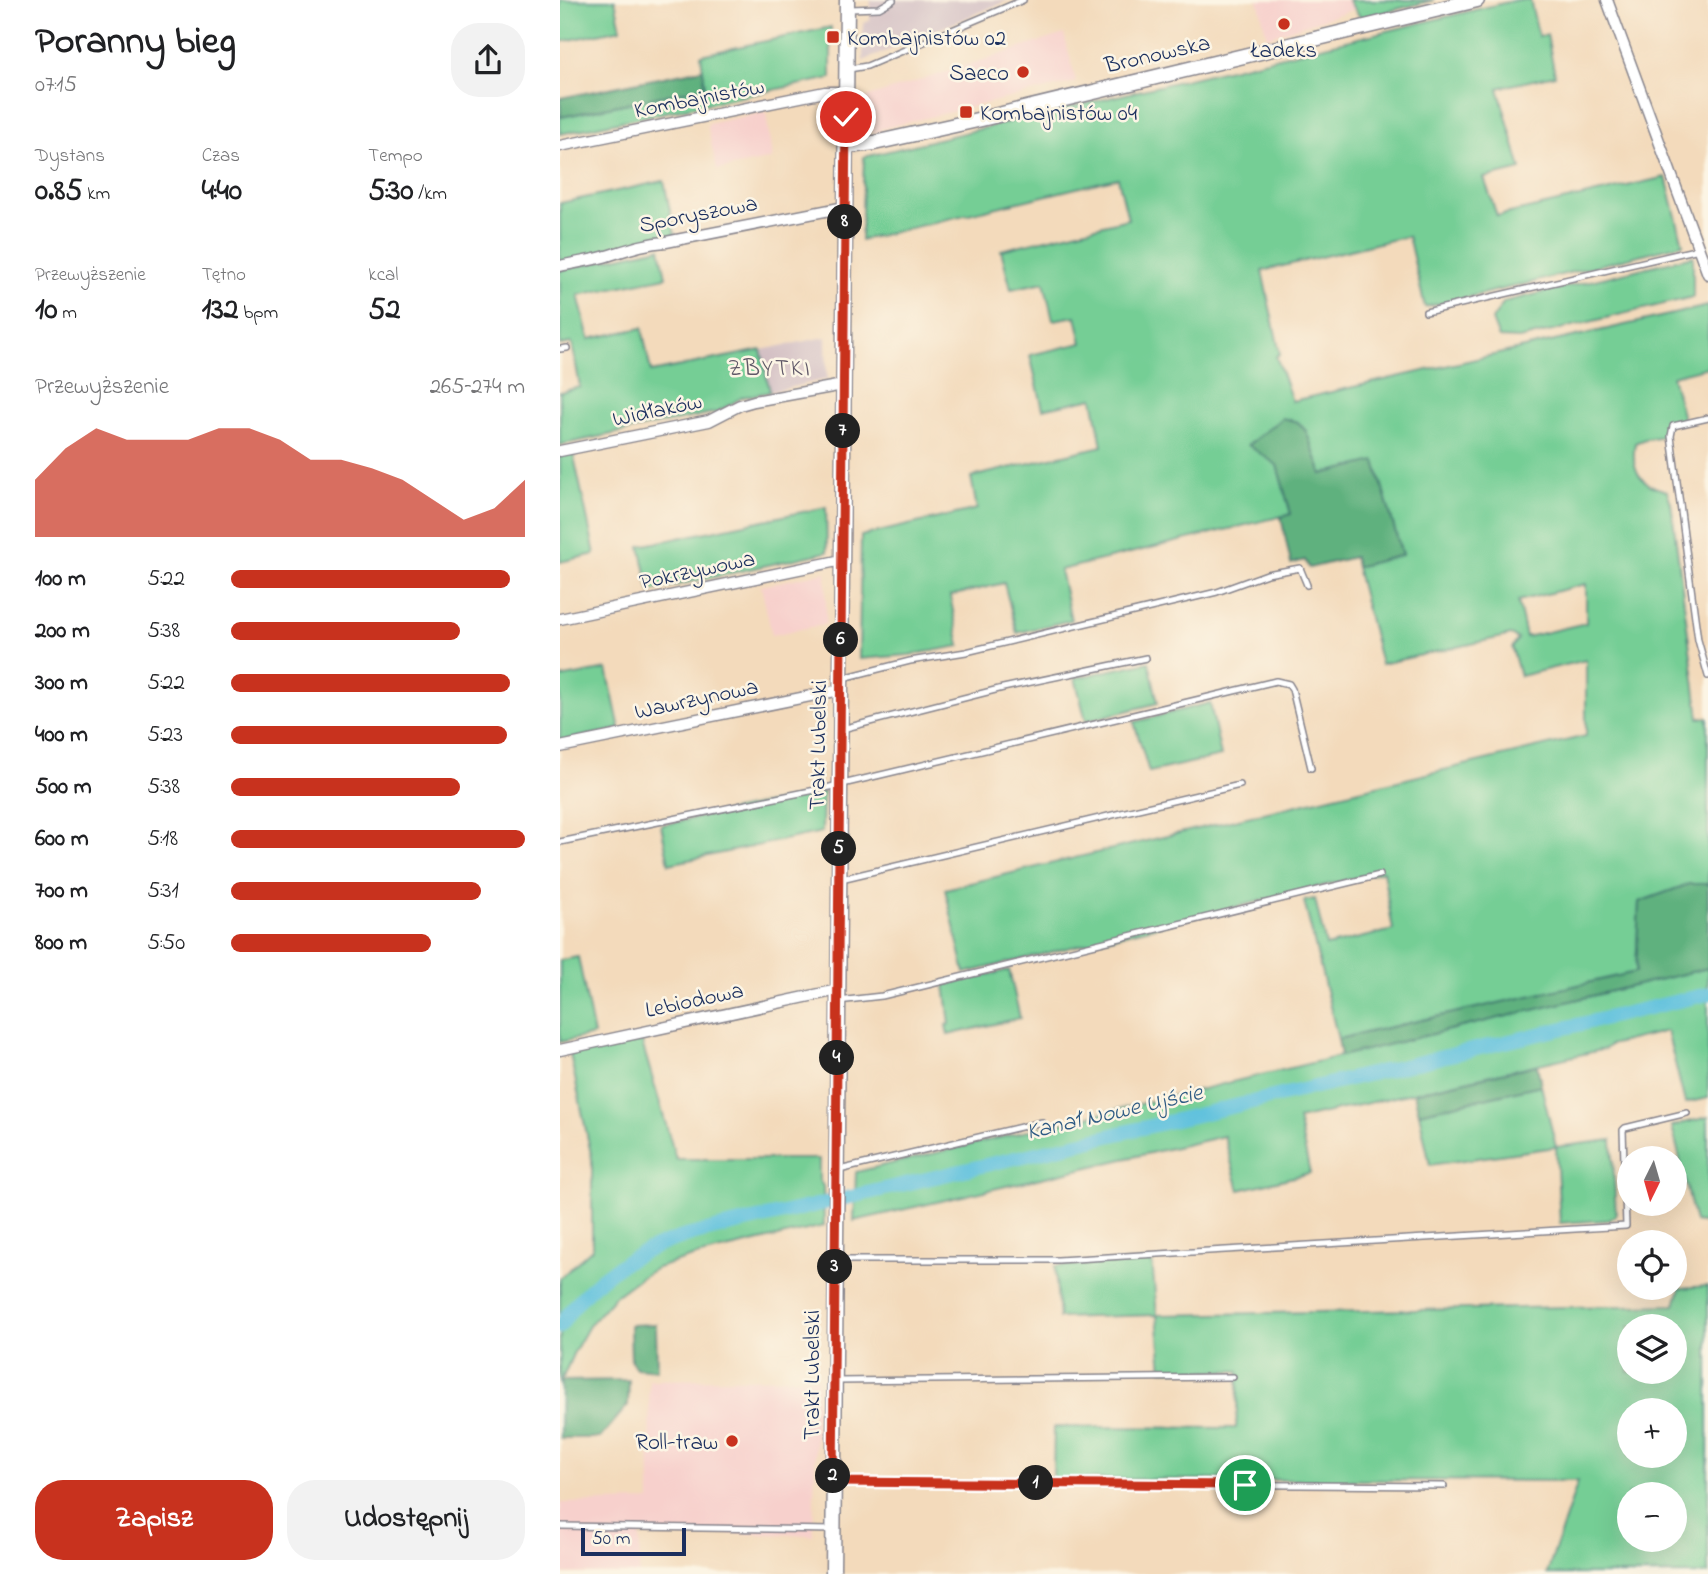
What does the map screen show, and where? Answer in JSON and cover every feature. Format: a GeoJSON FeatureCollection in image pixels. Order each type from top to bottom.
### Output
{"type":"FeatureCollection","features":[{"type":"Feature","properties":{"kind":"street","name":"Bronowska"},"geometry":{"type":"LineString","coordinates":[[847,146],[874,143],[973,121],[1477,0]]}},
{"type":"Feature","properties":{"kind":"street"},"geometry":{"type":"LineString","coordinates":[[1607,0],[1708,274]]}},
{"type":"Feature","properties":{"kind":"street","name":"Trakt Lubelski"},"geometry":{"type":"LineString","coordinates":[[833,1574],[847,4]]}},
{"type":"Feature","properties":{"kind":"street","name":"Kombajnistów"},"geometry":{"type":"LineString","coordinates":[[560,146],[825,92],[846,92]]}},
{"type":"Feature","properties":{"kind":"street","name":"Sporyszowa"},"geometry":{"type":"LineString","coordinates":[[560,266],[609,256],[651,243],[845,206]]}},
{"type":"Feature","properties":{"kind":"street","name":"Widłaków"},"geometry":{"type":"LineString","coordinates":[[560,451],[709,421],[754,401],[843,385]]}},
{"type":"Feature","properties":{"kind":"street","name":"Pokrzywowa"},"geometry":{"type":"LineString","coordinates":[[560,619],[842,560]]}},
{"type":"Feature","properties":{"kind":"street","name":"Wawrzynowa"},"geometry":{"type":"LineString","coordinates":[[560,747],[840,684]]}},
{"type":"Feature","properties":{"kind":"street","name":"Lebiodowa"},"geometry":{"type":"LineString","coordinates":[[560,1050],[838,996]]}},
{"type":"Feature","properties":{"kind":"lane"},"geometry":{"type":"LineString","coordinates":[[847,4],[879,8],[893,0]]}},
{"type":"Feature","properties":{"kind":"lane"},"geometry":{"type":"LineString","coordinates":[[846,69],[867,66],[1023,0]]}},
{"type":"Feature","properties":{"kind":"lane"},"geometry":{"type":"LineString","coordinates":[[1426,312],[1699,249]]}},
{"type":"Feature","properties":{"kind":"lane"},"geometry":{"type":"LineString","coordinates":[[1708,418],[1673,426],[1671,436],[1698,640],[1708,676]]}},
{"type":"Feature","properties":{"kind":"lane"},"geometry":{"type":"LineString","coordinates":[[840,684],[910,661],[966,652],[1217,592],[1267,574],[1300,568],[1307,584]]}},
{"type":"Feature","properties":{"kind":"lane"},"geometry":{"type":"LineString","coordinates":[[840,729],[1003,688],[1146,657]]}},
{"type":"Feature","properties":{"kind":"lane"},"geometry":{"type":"LineString","coordinates":[[560,842],[839,785],[1276,681],[1289,684],[1292,689],[1311,768]]}},
{"type":"Feature","properties":{"kind":"lane"},"geometry":{"type":"LineString","coordinates":[[838,879],[1240,785]]}},
{"type":"Feature","properties":{"kind":"lane"},"geometry":{"type":"LineString","coordinates":[[838,996],[882,996],[1380,875]]}},
{"type":"Feature","properties":{"kind":"lane"},"geometry":{"type":"LineString","coordinates":[[835,1260],[1058,1260],[1626,1226],[1623,1130],[1687,1112]]}},
{"type":"Feature","properties":{"kind":"lane"},"geometry":{"type":"LineString","coordinates":[[836,1178],[1042,1122]]}},
{"type":"Feature","properties":{"kind":"lane"},"geometry":{"type":"LineString","coordinates":[[834,1381],[1233,1377]]}},
{"type":"Feature","properties":{"kind":"lane"},"geometry":{"type":"LineString","coordinates":[[833,1482],[1444,1486]]}},
{"type":"Feature","properties":{"kind":"lane"},"geometry":{"type":"LineString","coordinates":[[560,1526],[833,1530]]}},
{"type":"Feature","properties":{"kind":"shaded area"},"geometry":{"type":"Polygon","coordinates":[[[871,0],[1009,0],[863,61],[863,23],[870,20],[871,0]]]}},
{"type":"Feature","properties":{"kind":"shaded area","name":"Ładeks"},"geometry":{"type":"Polygon","coordinates":[[[1258,0],[1348,0],[1355,9],[1267,37],[1258,0]]]}},
{"type":"Feature","properties":{"kind":"shaded area"},"geometry":{"type":"Polygon","coordinates":[[[1064,34],[1076,82],[880,129],[881,131],[875,133],[862,126],[862,99],[1064,34]]]}},
{"type":"Feature","properties":{"kind":"shaded area"},"geometry":{"type":"Polygon","coordinates":[[[766,112],[772,159],[717,170],[707,124],[766,112]]]}},
{"type":"Feature","properties":{"kind":"shaded area"},"geometry":{"type":"Polygon","coordinates":[[[826,337],[827,379],[770,392],[761,350],[826,337]]]}},
{"type":"Feature","properties":{"kind":"shaded area"},"geometry":{"type":"Polygon","coordinates":[[[826,572],[826,624],[772,635],[761,586],[826,572]]]}},
{"type":"Feature","properties":{"kind":"shaded area","name":"Roll-traw"},"geometry":{"type":"Polygon","coordinates":[[[817,1378],[813,1535],[640,1532],[639,1574],[560,1573],[560,1503],[650,1501],[649,1380],[817,1378]]]}},
{"type":"Feature","properties":{"kind":"green space"},"geometry":{"type":"Polygon","coordinates":[[[560,0],[615,0],[621,29],[560,42],[560,0]]]}},
{"type":"Feature","properties":{"kind":"green space"},"geometry":{"type":"Polygon","coordinates":[[[1348,0],[1434,0],[1361,18],[1348,0]]]}},
{"type":"Feature","properties":{"kind":"green space"},"geometry":{"type":"Polygon","coordinates":[[[1516,0],[1530,0],[1539,37],[1547,35],[1555,75],[1498,88],[1521,169],[1484,178],[1497,216],[1666,177],[1683,244],[1425,307],[1408,236],[1262,271],[1280,354],[1276,356],[1292,401],[1708,306],[1708,367],[1672,376],[1683,419],[1665,425],[1665,436],[1635,443],[1634,461],[1644,481],[1667,491],[1671,503],[1699,718],[1708,717],[1708,884],[1689,884],[1639,902],[1636,972],[1338,1039],[1304,901],[1315,899],[1326,946],[1393,930],[1383,871],[965,973],[945,889],[1586,736],[1586,660],[1520,676],[1512,648],[1518,639],[1511,635],[1381,664],[1356,567],[1402,554],[1375,462],[1322,474],[1306,431],[1277,465],[1291,514],[1060,570],[1071,620],[1017,633],[1004,583],[950,596],[960,646],[909,655],[859,659],[861,536],[977,509],[971,477],[1102,446],[1093,398],[1043,409],[1030,355],[1082,343],[1076,316],[1053,320],[1044,282],[1011,289],[1001,250],[1128,219],[1118,178],[861,240],[864,157],[1516,0]],[[1586,584],[1518,601],[1526,637],[1586,623],[1586,584]]]}},
{"type":"Feature","properties":{"kind":"green space"},"geometry":{"type":"Polygon","coordinates":[[[831,27],[831,78],[560,134],[560,114],[561,117],[705,87],[701,55],[831,27]]]}},
{"type":"Feature","properties":{"kind":"green space"},"geometry":{"type":"Polygon","coordinates":[[[703,69],[705,87],[561,117],[560,98],[703,69]]]}},
{"type":"Feature","properties":{"kind":"green space"},"geometry":{"type":"Polygon","coordinates":[[[664,181],[675,236],[643,239],[607,253],[560,262],[560,203],[664,181]]]}},
{"type":"Feature","properties":{"kind":"green space"},"geometry":{"type":"Polygon","coordinates":[[[660,248],[666,277],[578,295],[589,339],[642,328],[651,372],[761,350],[770,392],[743,397],[717,412],[560,445],[560,392],[580,387],[572,343],[560,345],[560,270],[660,248]]]}},
{"type":"Feature","properties":{"kind":"green space"},"geometry":{"type":"Polygon","coordinates":[[[1693,256],[1693,297],[1519,339],[1499,338],[1492,320],[1504,302],[1693,256]]]}},
{"type":"Feature","properties":{"kind":"green space"},"geometry":{"type":"Polygon","coordinates":[[[1282,418],[1298,422],[1306,431],[1322,474],[1375,461],[1402,555],[1356,567],[1354,557],[1309,568],[1305,560],[1291,564],[1281,517],[1291,514],[1277,465],[1248,445],[1282,418]]]}},
{"type":"Feature","properties":{"kind":"green space"},"geometry":{"type":"Polygon","coordinates":[[[573,452],[595,554],[560,562],[560,455],[573,452]]]}},
{"type":"Feature","properties":{"kind":"green space"},"geometry":{"type":"Polygon","coordinates":[[[826,507],[827,552],[650,591],[640,546],[826,507]]]}},
{"type":"Feature","properties":{"kind":"green space"},"geometry":{"type":"Polygon","coordinates":[[[1149,662],[1158,703],[1086,721],[1075,678],[1149,662]]]}},
{"type":"Feature","properties":{"kind":"green space"},"geometry":{"type":"Polygon","coordinates":[[[607,669],[620,729],[560,741],[560,678],[607,669]]]}},
{"type":"Feature","properties":{"kind":"green space"},"geometry":{"type":"Polygon","coordinates":[[[1210,703],[1221,756],[1149,772],[1134,722],[1210,703]]]}},
{"type":"Feature","properties":{"kind":"green space"},"geometry":{"type":"Polygon","coordinates":[[[823,792],[822,832],[669,864],[661,825],[823,792]]]}},
{"type":"Feature","properties":{"kind":"green space"},"geometry":{"type":"Polygon","coordinates":[[[1689,884],[1708,884],[1708,968],[1341,1056],[1338,1039],[1636,972],[1639,902],[1689,884]]]}},
{"type":"Feature","properties":{"kind":"green space"},"geometry":{"type":"Polygon","coordinates":[[[578,957],[594,1035],[560,1042],[560,960],[578,957]]]}},
{"type":"Feature","properties":{"kind":"green space"},"geometry":{"type":"Polygon","coordinates":[[[1708,968],[1708,1098],[1685,1103],[1667,1031],[1610,1045],[1605,1049],[1298,1119],[1310,1173],[1239,1190],[1224,1136],[854,1221],[856,1172],[1708,968]]]}},
{"type":"Feature","properties":{"kind":"green space"},"geometry":{"type":"Polygon","coordinates":[[[1009,970],[1020,1018],[948,1035],[946,1025],[950,1024],[945,985],[1009,970]]]}},
{"type":"Feature","properties":{"kind":"green space"},"geometry":{"type":"Polygon","coordinates":[[[641,1039],[676,1159],[819,1159],[824,1226],[696,1256],[657,1268],[641,1277],[614,1297],[590,1324],[560,1384],[560,1278],[592,1249],[592,1159],[570,1054],[641,1039]]]}},
{"type":"Feature","properties":{"kind":"green space"},"geometry":{"type":"Polygon","coordinates":[[[1537,1065],[1541,1085],[1419,1113],[1414,1093],[1537,1065]]]}},
{"type":"Feature","properties":{"kind":"green space"},"geometry":{"type":"Polygon","coordinates":[[[1541,1085],[1556,1147],[1430,1165],[1419,1113],[1541,1085]]]}},
{"type":"Feature","properties":{"kind":"green space"},"geometry":{"type":"Polygon","coordinates":[[[1708,1117],[1708,1224],[1695,1222],[1687,1189],[1687,1146],[1677,1146],[1672,1126],[1708,1117]]]}},
{"type":"Feature","properties":{"kind":"green space"},"geometry":{"type":"Polygon","coordinates":[[[1612,1140],[1616,1215],[1609,1220],[1560,1223],[1556,1147],[1612,1140]]]}},
{"type":"Feature","properties":{"kind":"green space"},"geometry":{"type":"Polygon","coordinates":[[[1152,1261],[1157,1315],[1059,1318],[1055,1266],[1152,1261]]]}},
{"type":"Feature","properties":{"kind":"green space"},"geometry":{"type":"Polygon","coordinates":[[[1708,1286],[1708,1574],[1547,1574],[1578,1481],[1053,1479],[1054,1427],[1236,1428],[1239,1371],[1162,1370],[1157,1315],[1675,1305],[1676,1300],[1687,1300],[1687,1288],[1708,1286]]]}},
{"type":"Feature","properties":{"kind":"green space"},"geometry":{"type":"Polygon","coordinates":[[[656,1324],[657,1370],[636,1368],[631,1361],[630,1325],[656,1324]]]}},
{"type":"Feature","properties":{"kind":"green space"},"geometry":{"type":"Polygon","coordinates":[[[629,1380],[628,1405],[600,1438],[560,1438],[561,1381],[629,1380]]]}},
{"type":"Feature","properties":{"kind":"waterway","name":"Kanał Nowe Ujście"},"geometry":{"type":"LineString","coordinates":[[560,1327],[571,1310],[598,1281],[630,1259],[686,1236],[1708,994]]}},
{"type":"Feature","properties":{"kind":"place","name":"Ładeks"},"geometry":{"type":"Point","coordinates":[1284,24]}},
{"type":"Feature","properties":{"kind":"place","name":"Kombajnistów 02"},"geometry":{"type":"Point","coordinates":[833,37]}},
{"type":"Feature","properties":{"kind":"place","name":"Saeco"},"geometry":{"type":"Point","coordinates":[1023,72]}},
{"type":"Feature","properties":{"kind":"place","name":"Kombajnistów 04"},"geometry":{"type":"Point","coordinates":[966,112]}},
{"type":"Feature","properties":{"kind":"place","name":"Roll-traw"},"geometry":{"type":"Point","coordinates":[732,1441]}},
{"type":"Feature","properties":{"kind":"district","name":"ZBYTKI"},"geometry":{"type":"Point","coordinates":[770,367]}},
{"type":"Feature","properties":{"kind":"route"},"geometry":{"type":"LineString","coordinates":[[846,117],[833,1482],[1245,1485]]}}]}
